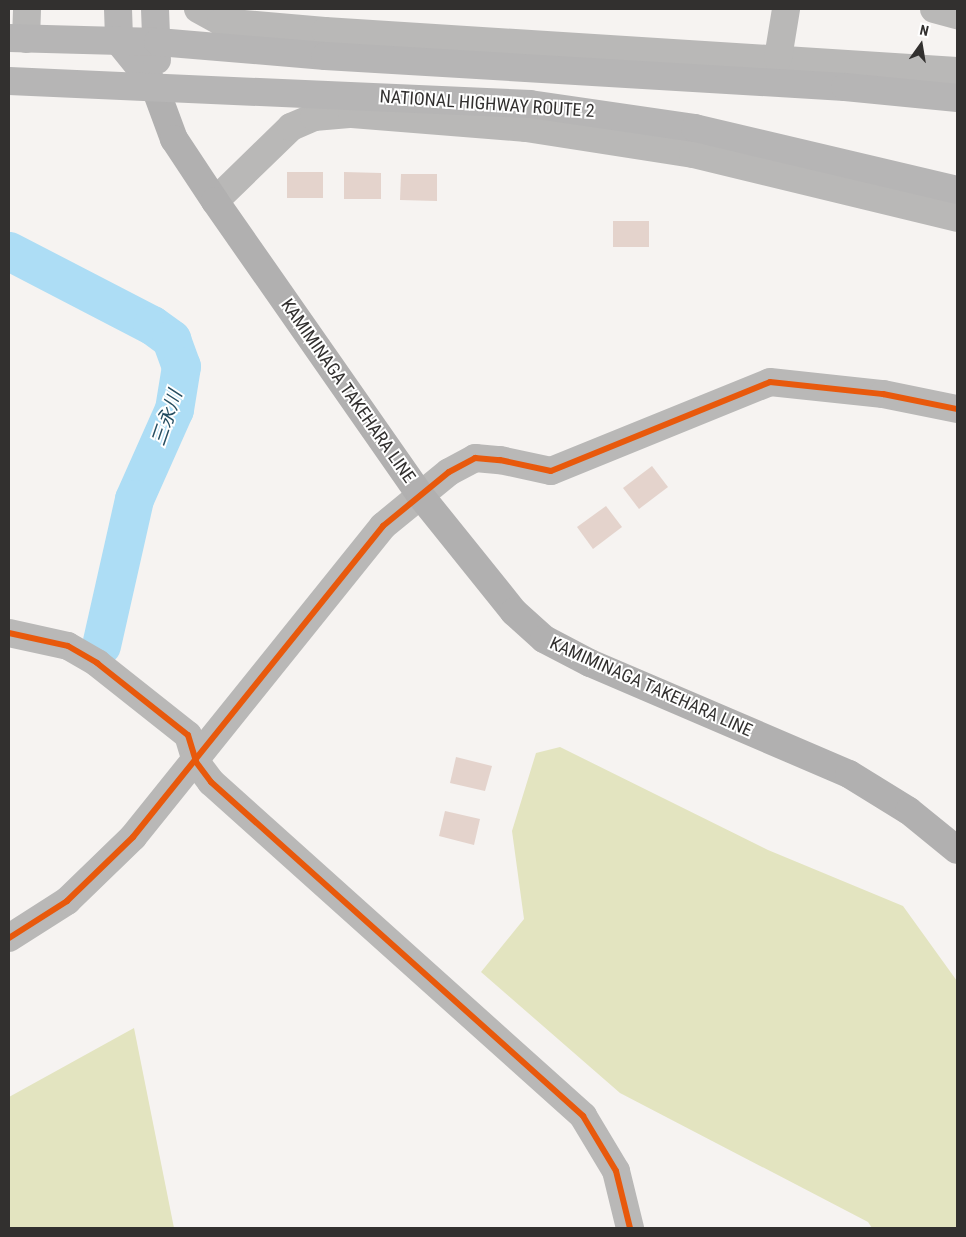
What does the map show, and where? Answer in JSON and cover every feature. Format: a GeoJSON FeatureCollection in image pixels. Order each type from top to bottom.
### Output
{"type":"FeatureCollection","features":[{"type":"Feature","properties":{"kind":"highway"},"geometry":{"type":"LineString","coordinates":[[118,9],[119,42],[154,86]]}},
{"type":"Feature","properties":{"kind":"highway"},"geometry":{"type":"LineString","coordinates":[[154,86],[158,42],[155,9]]}},
{"type":"Feature","properties":{"kind":"highway","name":"NATIONAL HIGHWAY ROUTE 2"},"geometry":{"type":"LineString","coordinates":[[17,38],[119,42],[325,44],[957,98]]}},
{"type":"Feature","properties":{"kind":"highway","name":"NATIONAL HIGHWAY ROUTE 2"},"geometry":{"type":"LineString","coordinates":[[9,81],[530,104],[616,114],[770,144],[957,190]]}},
{"type":"Feature","properties":{"kind":"main road","name":"KAMIMINAGA TAKEHARA LINE"},"geometry":{"type":"LineString","coordinates":[[154,86],[174,139],[420,495],[481,574],[544,639],[590,663],[849,774],[909,810],[957,850]]}},
{"type":"Feature","properties":{"kind":"street"},"geometry":{"type":"LineString","coordinates":[[17,38],[27,9]]}},
{"type":"Feature","properties":{"kind":"street"},"geometry":{"type":"LineString","coordinates":[[198,9],[221,22],[325,44],[778,58],[957,70]]}},
{"type":"Feature","properties":{"kind":"street"},"geometry":{"type":"LineString","coordinates":[[778,58],[786,9]]}},
{"type":"Feature","properties":{"kind":"street"},"geometry":{"type":"LineString","coordinates":[[934,9],[957,15]]}},
{"type":"Feature","properties":{"kind":"street"},"geometry":{"type":"LineString","coordinates":[[216,201],[291,127],[314,117],[352,114],[526,128],[693,154],[957,218]]}},
{"type":"Feature","properties":{"kind":"street"},"geometry":{"type":"LineString","coordinates":[[9,938],[67,901],[133,837],[196,762],[383,526],[448,472],[475,458],[500,460],[551,472],[770,382],[883,394],[957,409]]}},
{"type":"Feature","properties":{"kind":"street"},"geometry":{"type":"LineString","coordinates":[[9,632],[68,646],[97,663],[188,735],[196,762],[211,782],[583,1116],[616,1171],[630,1228]]}},
{"type":"Feature","properties":{"kind":"green space"},"geometry":{"type":"Polygon","coordinates":[[[560,747],[768,850],[903,906],[957,981],[957,1228],[872,1228],[868,1222],[620,1093],[481,972],[524,919],[512,831],[536,753],[560,747]]]}},
{"type":"Feature","properties":{"kind":"green space"},"geometry":{"type":"Polygon","coordinates":[[[134,1028],[174,1228],[9,1228],[9,1097],[134,1028]]]}},
{"type":"Feature","properties":{"kind":"building"},"geometry":{"type":"Polygon","coordinates":[[[287,172],[323,172],[323,198],[287,198],[287,172]]]}},
{"type":"Feature","properties":{"kind":"building"},"geometry":{"type":"Polygon","coordinates":[[[344,172],[381,173],[381,199],[344,199],[344,172]]]}},
{"type":"Feature","properties":{"kind":"building"},"geometry":{"type":"Polygon","coordinates":[[[401,174],[437,174],[437,201],[400,200],[401,174]]]}},
{"type":"Feature","properties":{"kind":"building"},"geometry":{"type":"Polygon","coordinates":[[[613,221],[649,221],[649,247],[613,247],[613,221]]]}},
{"type":"Feature","properties":{"kind":"building"},"geometry":{"type":"Polygon","coordinates":[[[652,466],[668,487],[639,509],[623,488],[652,466]]]}},
{"type":"Feature","properties":{"kind":"building"},"geometry":{"type":"Polygon","coordinates":[[[606,506],[622,527],[593,549],[577,527],[606,506]]]}},
{"type":"Feature","properties":{"kind":"building"},"geometry":{"type":"Polygon","coordinates":[[[456,757],[492,766],[485,791],[450,783],[456,757]]]}},
{"type":"Feature","properties":{"kind":"building"},"geometry":{"type":"Polygon","coordinates":[[[445,811],[480,819],[474,845],[439,836],[445,811]]]}},
{"type":"Feature","properties":{"kind":"waterway","name":"三永川"},"geometry":{"type":"LineString","coordinates":[[9,251],[152,325],[171,339],[181,366],[174,409],[134,499],[101,645]]}},
{"type":"Feature","properties":{"kind":"cycle path"},"geometry":{"type":"LineString","coordinates":[[9,938],[67,901],[133,837],[383,526],[449,472],[475,458],[500,460],[551,471],[770,382],[883,394],[957,409]]}},
{"type":"Feature","properties":{"kind":"cycle path"},"geometry":{"type":"LineString","coordinates":[[9,633],[68,646],[97,663],[188,735],[196,762],[211,782],[583,1116],[616,1171],[630,1228]]}}]}
